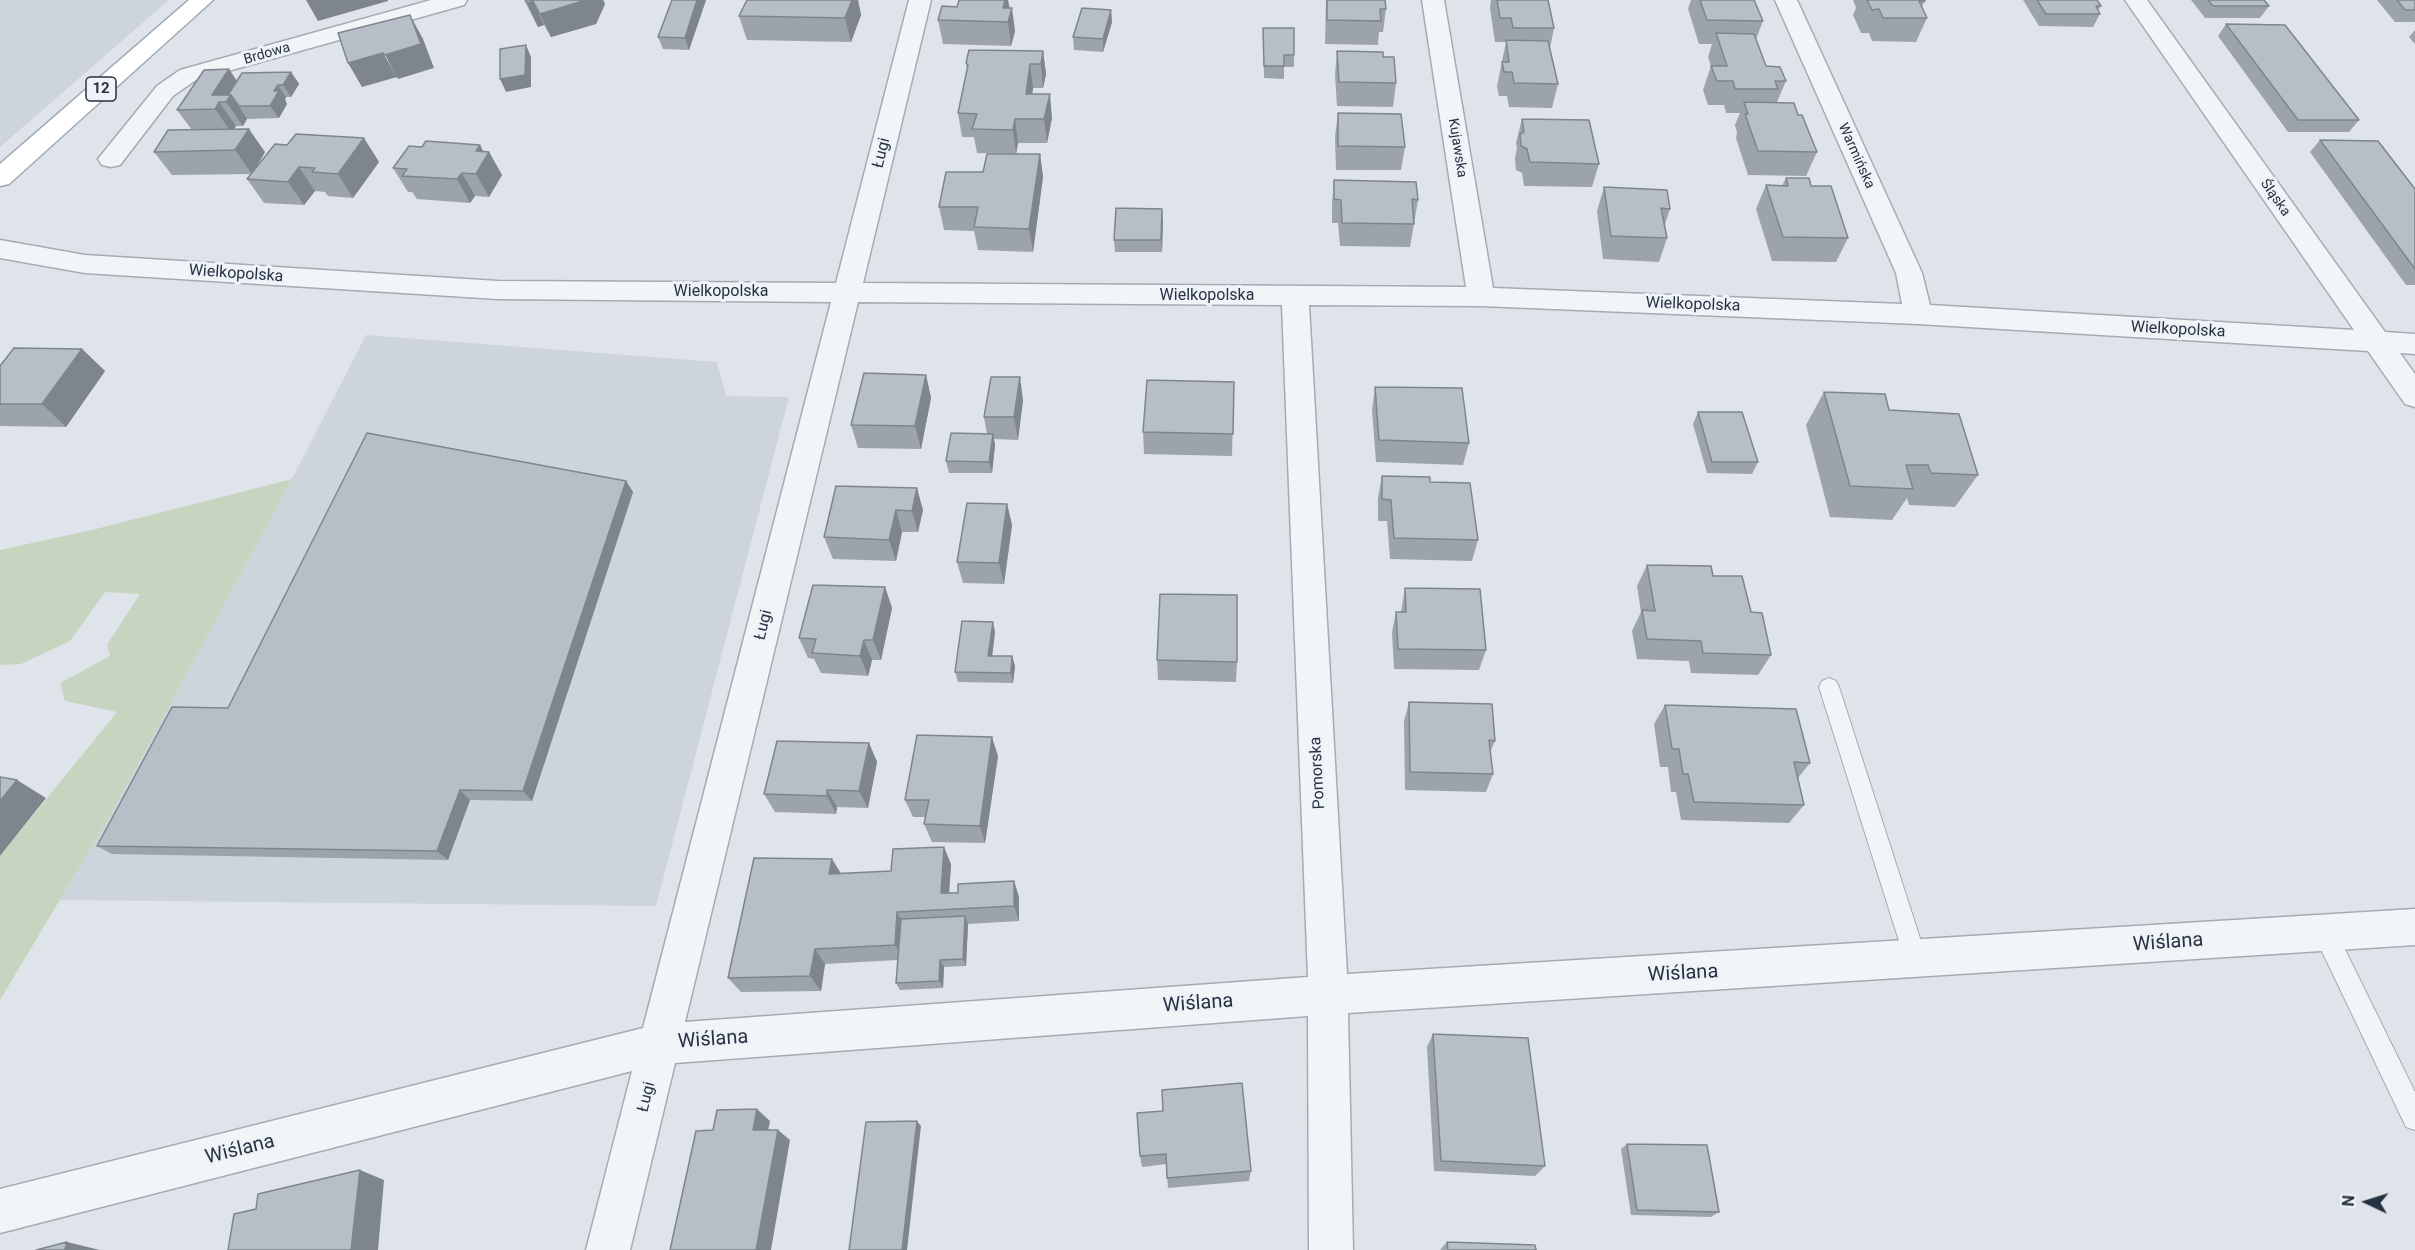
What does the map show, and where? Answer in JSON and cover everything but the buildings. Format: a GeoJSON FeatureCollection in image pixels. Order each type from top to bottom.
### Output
{"type":"FeatureCollection","features":[{"type":"Feature","properties":{"kind":"main road","name":"12"},"geometry":{"type":"LineString","coordinates":[[0,178],[202,0]]}},
{"type":"Feature","properties":{"kind":"street","name":"Brdowa"},"geometry":{"type":"LineString","coordinates":[[111,159],[165,91],[188,75],[456,0]]}},
{"type":"Feature","properties":{"kind":"street","name":"Ługi"},"geometry":{"type":"LineString","coordinates":[[608,1250],[920,0]]}},
{"type":"Feature","properties":{"kind":"street","name":"Kujawska"},"geometry":{"type":"LineString","coordinates":[[1433,0],[1481,297]]}},
{"type":"Feature","properties":{"kind":"street","name":"Warmińska"},"geometry":{"type":"LineString","coordinates":[[1786,0],[1909,273],[1918,314]]}},
{"type":"Feature","properties":{"kind":"street","name":"Śląska"},"geometry":{"type":"LineString","coordinates":[[2136,0],[2415,396]]}},
{"type":"Feature","properties":{"kind":"street","name":"Wielkopolska"},"geometry":{"type":"LineString","coordinates":[[0,249],[85,264],[498,290],[1481,297],[1918,314],[2415,344]]}},
{"type":"Feature","properties":{"kind":"street","name":"Pomorska"},"geometry":{"type":"LineString","coordinates":[[1295,296],[1328,995],[1331,1250]]}},
{"type":"Feature","properties":{"kind":"street","name":"Wiślana"},"geometry":{"type":"LineString","coordinates":[[0,1211],[660,1044],[1328,995],[2415,927]]}},
{"type":"Feature","properties":{"kind":"lane"},"geometry":{"type":"LineString","coordinates":[[1829,687],[1916,960]]}},
{"type":"Feature","properties":{"kind":"lane"},"geometry":{"type":"LineString","coordinates":[[2325,933],[2415,1118]]}},
{"type":"Feature","properties":{"kind":"shaded area"},"geometry":{"type":"Polygon","coordinates":[[[0,0],[169,0],[0,147],[0,0]]]}},
{"type":"Feature","properties":{"kind":"shaded area"},"geometry":{"type":"Polygon","coordinates":[[[366,335],[717,362],[726,396],[789,397],[656,906],[60,900],[109,818],[292,479],[366,335]]]}},
{"type":"Feature","properties":{"kind":"green space"},"geometry":{"type":"Polygon","coordinates":[[[292,479],[109,818],[0,1000],[0,856],[117,712],[65,701],[60,683],[110,656],[107,645],[140,594],[105,592],[70,641],[21,664],[0,665],[0,550],[96,529],[292,479]]]}}]}
